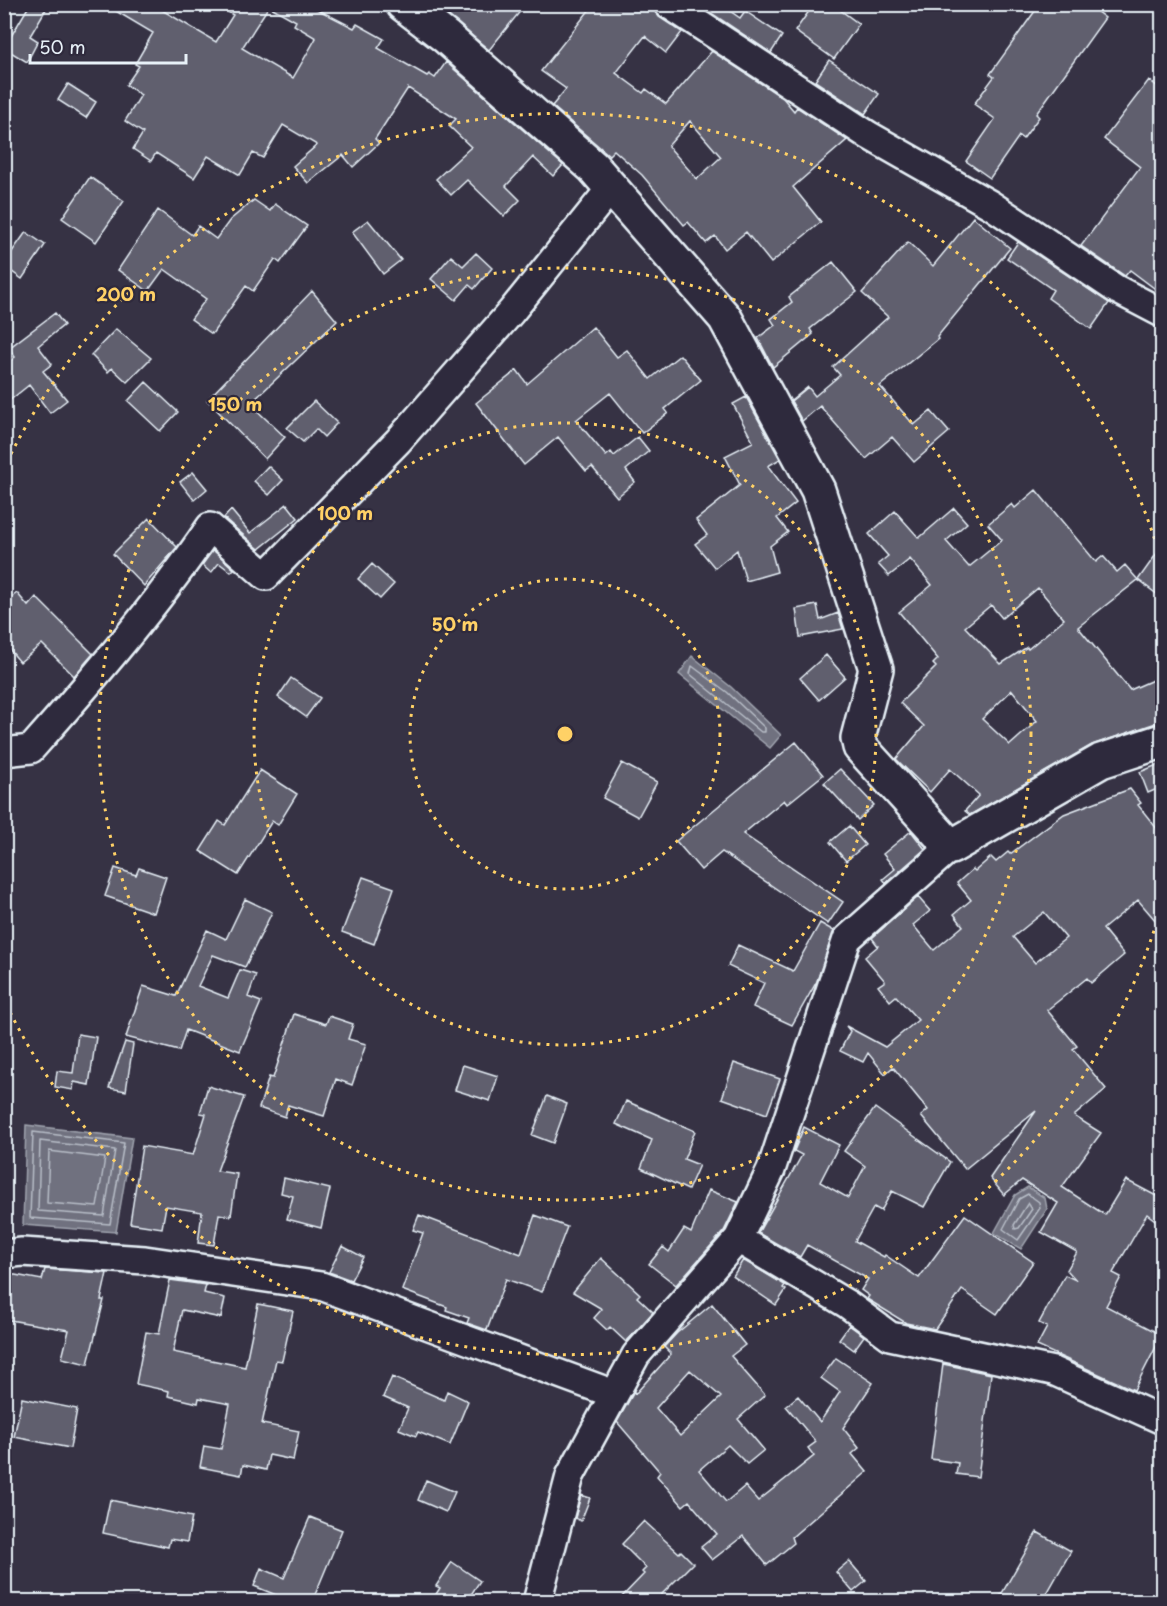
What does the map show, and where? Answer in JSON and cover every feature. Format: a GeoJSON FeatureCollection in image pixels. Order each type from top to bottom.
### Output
{"type":"FeatureCollection","features":[{"type":"Feature","properties":{"kind":"main road"},"geometry":{"type":"LineString","coordinates":[[403,4],[446,37],[593,167],[725,318],[818,490],[876,669],[858,738],[860,747],[866,757],[951,847],[1101,761],[1162,741]]}},
{"type":"Feature","properties":{"kind":"street"},"geometry":{"type":"LineString","coordinates":[[668,4],[868,135],[991,206],[1116,289],[1162,313]]}},
{"type":"Feature","properties":{"kind":"street"},"geometry":{"type":"LineString","coordinates":[[4,752],[31,749],[96,676],[179,572],[210,527],[266,576],[398,441],[511,312],[611,188]]}},
{"type":"Feature","properties":{"kind":"street"},"geometry":{"type":"LineString","coordinates":[[537,1602],[570,1476],[614,1394],[636,1355],[738,1239],[771,1170],[847,939],[951,847]]}},
{"type":"Feature","properties":{"kind":"street"},"geometry":{"type":"LineString","coordinates":[[738,1239],[847,1304],[890,1336],[1053,1371],[1162,1420]]}},
{"type":"Feature","properties":{"kind":"street"},"geometry":{"type":"LineString","coordinates":[[4,1254],[22,1252],[145,1260],[321,1286],[487,1345],[614,1394]]}},
{"type":"Feature","properties":{"kind":"water"},"geometry":{"type":"Polygon","coordinates":[[[692,656],[731,687],[781,735],[770,748],[679,674],[692,656]]]}},
{"type":"Feature","properties":{"kind":"water"},"geometry":{"type":"Polygon","coordinates":[[[26,1125],[132,1138],[116,1232],[23,1225],[26,1125]]]}},
{"type":"Feature","properties":{"kind":"water"},"geometry":{"type":"Polygon","coordinates":[[[1028,1187],[1045,1198],[1047,1209],[1021,1249],[994,1233],[1015,1195],[1028,1187]]]}},
{"type":"Feature","properties":{"kind":"building"},"geometry":{"type":"Polygon","coordinates":[[[30,4],[49,4],[30,36],[38,41],[27,62],[4,48],[30,4]]]}},
{"type":"Feature","properties":{"kind":"building"},"geometry":{"type":"Polygon","coordinates":[[[104,4],[152,4],[216,42],[233,15],[215,4],[307,4],[354,28],[357,24],[384,39],[378,48],[427,76],[429,74],[435,78],[446,62],[563,165],[553,176],[533,157],[506,186],[520,200],[504,216],[467,180],[451,195],[436,179],[471,147],[449,126],[456,119],[408,88],[375,139],[379,143],[353,167],[343,155],[308,183],[293,166],[317,145],[283,125],[263,158],[253,153],[240,175],[208,156],[194,178],[156,153],[151,161],[133,149],[143,133],[125,121],[141,95],[126,85],[139,66],[135,64],[153,33],[104,4]],[[269,6],[242,48],[293,78],[316,38],[294,25],[296,21],[269,6]]]}},
{"type":"Feature","properties":{"kind":"building"},"geometry":{"type":"Polygon","coordinates":[[[434,4],[526,4],[489,50],[434,4]]]}},
{"type":"Feature","properties":{"kind":"building"},"geometry":{"type":"Polygon","coordinates":[[[594,4],[652,4],[659,17],[682,32],[666,53],[645,36],[616,73],[643,93],[646,89],[666,104],[712,51],[783,98],[794,111],[797,107],[847,140],[793,187],[821,222],[771,263],[746,232],[725,249],[715,236],[706,243],[688,222],[684,225],[642,175],[614,150],[609,155],[552,106],[566,89],[541,71],[594,4]],[[690,121],[668,146],[697,179],[721,157],[690,121]]]}},
{"type":"Feature","properties":{"kind":"building"},"geometry":{"type":"Polygon","coordinates":[[[698,4],[720,4],[740,18],[745,11],[782,36],[771,53],[698,4]]]}},
{"type":"Feature","properties":{"kind":"building"},"geometry":{"type":"Polygon","coordinates":[[[814,4],[832,4],[859,24],[834,59],[795,31],[814,4]]]}},
{"type":"Feature","properties":{"kind":"building"},"geometry":{"type":"Polygon","coordinates":[[[1040,4],[1087,4],[1105,18],[1036,114],[1039,117],[1023,139],[1019,136],[990,178],[966,161],[995,119],[974,104],[994,77],[990,74],[1040,4]]]}},
{"type":"Feature","properties":{"kind":"building"},"geometry":{"type":"Polygon","coordinates":[[[829,60],[879,94],[865,114],[815,81],[829,60]]]}},
{"type":"Feature","properties":{"kind":"building"},"geometry":{"type":"Polygon","coordinates":[[[1149,80],[1162,90],[1162,294],[1130,270],[1125,276],[1081,246],[1140,167],[1104,139],[1149,80]]]}},
{"type":"Feature","properties":{"kind":"building"},"geometry":{"type":"Polygon","coordinates":[[[68,84],[96,102],[86,118],[58,100],[68,84]]]}},
{"type":"Feature","properties":{"kind":"building"},"geometry":{"type":"Polygon","coordinates":[[[90,177],[124,201],[96,242],[62,218],[90,177]]]}},
{"type":"Feature","properties":{"kind":"building"},"geometry":{"type":"Polygon","coordinates":[[[254,200],[270,211],[275,204],[307,226],[280,263],[275,259],[253,291],[246,286],[212,334],[191,319],[206,299],[164,269],[148,291],[118,270],[158,210],[192,235],[198,226],[216,239],[230,220],[254,200]]]}},
{"type":"Feature","properties":{"kind":"building"},"geometry":{"type":"Polygon","coordinates":[[[973,217],[1010,248],[937,337],[938,339],[880,386],[914,425],[931,411],[949,432],[914,462],[892,437],[866,459],[820,406],[802,421],[791,401],[808,387],[815,396],[840,375],[833,367],[888,317],[862,293],[908,242],[933,266],[973,217]]]}},
{"type":"Feature","properties":{"kind":"building"},"geometry":{"type":"Polygon","coordinates":[[[368,220],[401,260],[383,274],[352,232],[368,220]]]}},
{"type":"Feature","properties":{"kind":"building"},"geometry":{"type":"Polygon","coordinates":[[[26,232],[45,245],[22,279],[4,266],[4,263],[26,232]]]}},
{"type":"Feature","properties":{"kind":"building"},"geometry":{"type":"Polygon","coordinates":[[[1018,242],[1109,303],[1091,329],[1048,298],[1053,290],[1007,258],[1018,242]]]}},
{"type":"Feature","properties":{"kind":"building"},"geometry":{"type":"Polygon","coordinates":[[[476,253],[492,268],[474,289],[469,285],[456,300],[431,279],[451,256],[463,266],[476,253]]]}},
{"type":"Feature","properties":{"kind":"building"},"geometry":{"type":"Polygon","coordinates":[[[833,262],[857,292],[810,329],[813,334],[773,367],[758,338],[775,325],[771,319],[792,302],[789,297],[833,262]]]}},
{"type":"Feature","properties":{"kind":"building"},"geometry":{"type":"Polygon","coordinates":[[[312,291],[337,321],[250,404],[285,437],[265,459],[207,400],[312,291]]]}},
{"type":"Feature","properties":{"kind":"building"},"geometry":{"type":"Polygon","coordinates":[[[55,313],[64,325],[38,346],[52,364],[43,371],[67,400],[50,413],[29,385],[4,405],[4,365],[15,357],[9,348],[55,313]]]}},
{"type":"Feature","properties":{"kind":"building"},"geometry":{"type":"Polygon","coordinates":[[[593,327],[617,357],[627,350],[650,379],[680,355],[701,380],[665,409],[668,413],[642,433],[610,393],[576,420],[606,456],[611,452],[614,456],[638,437],[649,451],[626,470],[635,482],[617,497],[592,467],[586,471],[558,437],[524,465],[476,403],[517,370],[527,384],[593,327]]]}},
{"type":"Feature","properties":{"kind":"building"},"geometry":{"type":"Polygon","coordinates":[[[116,329],[151,358],[127,382],[112,368],[108,372],[91,355],[116,329]]]}},
{"type":"Feature","properties":{"kind":"building"},"geometry":{"type":"Polygon","coordinates":[[[146,382],[178,412],[160,431],[128,401],[146,382]]]}},
{"type":"Feature","properties":{"kind":"building"},"geometry":{"type":"Polygon","coordinates":[[[746,397],[780,459],[768,466],[796,503],[777,518],[788,532],[770,546],[777,572],[746,581],[737,550],[715,568],[695,544],[707,535],[696,520],[740,485],[725,456],[753,442],[733,404],[746,397]]]}},
{"type":"Feature","properties":{"kind":"building"},"geometry":{"type":"Polygon","coordinates":[[[314,401],[337,423],[324,437],[316,429],[303,442],[287,428],[314,401]]]}},
{"type":"Feature","properties":{"kind":"building"},"geometry":{"type":"Polygon","coordinates":[[[268,466],[283,480],[269,495],[254,481],[268,466]]]}},
{"type":"Feature","properties":{"kind":"building"},"geometry":{"type":"Polygon","coordinates":[[[193,472],[207,489],[194,500],[180,482],[193,472]]]}},
{"type":"Feature","properties":{"kind":"building"},"geometry":{"type":"Polygon","coordinates":[[[1036,490],[1096,562],[1103,556],[1117,572],[1125,565],[1138,580],[1078,627],[1130,690],[1162,676],[1162,718],[1156,723],[1092,745],[970,815],[965,811],[979,795],[950,769],[930,792],[896,759],[924,726],[900,703],[936,667],[933,664],[938,659],[899,612],[932,585],[910,559],[889,576],[878,564],[888,556],[869,534],[895,511],[919,538],[954,508],[967,523],[946,541],[969,567],[1002,540],[988,524],[1012,504],[1015,508],[1036,490]],[[1038,588],[1002,618],[991,605],[965,627],[1001,664],[1027,647],[1028,649],[1064,619],[1038,588]],[[1012,690],[982,719],[1010,745],[1037,721],[1012,690]]]}},
{"type":"Feature","properties":{"kind":"building"},"geometry":{"type":"Polygon","coordinates":[[[287,504],[298,518],[259,549],[224,518],[231,510],[250,533],[287,504]]]}},
{"type":"Feature","properties":{"kind":"building"},"geometry":{"type":"Polygon","coordinates":[[[149,518],[177,547],[144,586],[113,554],[149,518]]]}},
{"type":"Feature","properties":{"kind":"building"},"geometry":{"type":"Polygon","coordinates":[[[1162,546],[1162,598],[1138,580],[1162,546]]]}},
{"type":"Feature","properties":{"kind":"building"},"geometry":{"type":"Polygon","coordinates":[[[213,550],[234,569],[231,572],[219,563],[211,573],[202,565],[213,550]]]}},
{"type":"Feature","properties":{"kind":"building"},"geometry":{"type":"Polygon","coordinates":[[[372,564],[394,584],[380,599],[358,579],[372,564]]]}},
{"type":"Feature","properties":{"kind":"building"},"geometry":{"type":"Polygon","coordinates":[[[17,593],[28,606],[36,597],[93,654],[74,676],[42,644],[20,662],[4,643],[4,603],[17,593]]]}},
{"type":"Feature","properties":{"kind":"building"},"geometry":{"type":"Polygon","coordinates":[[[817,605],[820,620],[838,613],[843,629],[800,637],[796,609],[817,605]]]}},
{"type":"Feature","properties":{"kind":"building"},"geometry":{"type":"Polygon","coordinates":[[[826,655],[845,677],[819,700],[800,678],[826,655]]]}},
{"type":"Feature","properties":{"kind":"building"},"geometry":{"type":"Polygon","coordinates":[[[291,678],[320,698],[306,717],[278,697],[291,678]]]}},
{"type":"Feature","properties":{"kind":"building"},"geometry":{"type":"Polygon","coordinates":[[[796,742],[823,775],[787,804],[784,800],[743,834],[843,902],[828,924],[722,852],[701,870],[676,841],[796,742]]]}},
{"type":"Feature","properties":{"kind":"building"},"geometry":{"type":"Polygon","coordinates":[[[622,763],[657,782],[638,817],[603,798],[622,763]]]}},
{"type":"Feature","properties":{"kind":"building"},"geometry":{"type":"Polygon","coordinates":[[[1162,763],[1162,787],[1148,793],[1140,772],[1162,763]]]}},
{"type":"Feature","properties":{"kind":"building"},"geometry":{"type":"Polygon","coordinates":[[[840,769],[874,805],[858,820],[824,783],[840,769]]]}},
{"type":"Feature","properties":{"kind":"building"},"geometry":{"type":"Polygon","coordinates":[[[260,770],[297,794],[278,825],[272,821],[238,875],[200,851],[219,821],[225,825],[260,770]]]}},
{"type":"Feature","properties":{"kind":"building"},"geometry":{"type":"Polygon","coordinates":[[[1130,789],[1141,803],[1138,805],[1162,835],[1162,928],[1138,900],[1103,929],[1124,955],[1091,983],[1087,978],[1047,1010],[1077,1046],[1073,1049],[1106,1089],[1074,1116],[1101,1133],[1062,1187],[1105,1215],[1126,1180],[1162,1199],[1162,1225],[1147,1214],[1113,1273],[1121,1277],[1106,1306],[1162,1335],[1134,1390],[1037,1346],[1047,1327],[1039,1323],[1065,1275],[1076,1280],[1067,1270],[1077,1252],[1041,1232],[1058,1203],[1022,1180],[1004,1195],[990,1178],[1036,1111],[965,1169],[921,1116],[928,1110],[893,1067],[885,1074],[868,1053],[863,1062],[840,1051],[850,1031],[846,1026],[885,1047],[918,1020],[896,996],[890,1001],[878,986],[885,981],[865,957],[878,946],[872,938],[918,897],[930,911],[913,925],[934,950],[963,926],[954,914],[971,900],[957,883],[991,857],[996,862],[1008,852],[1010,854],[1064,814],[1130,789]],[[1044,912],[1013,937],[1035,963],[1066,938],[1044,912]]]}},
{"type":"Feature","properties":{"kind":"building"},"geometry":{"type":"Polygon","coordinates":[[[849,826],[865,845],[846,861],[830,842],[849,826]]]}},
{"type":"Feature","properties":{"kind":"building"},"geometry":{"type":"Polygon","coordinates":[[[911,831],[925,849],[886,883],[883,879],[895,869],[883,854],[911,831]]]}},
{"type":"Feature","properties":{"kind":"building"},"geometry":{"type":"Polygon","coordinates":[[[115,868],[136,875],[139,868],[166,877],[154,913],[105,896],[115,868]]]}},
{"type":"Feature","properties":{"kind":"building"},"geometry":{"type":"Polygon","coordinates":[[[363,877],[394,888],[374,944],[342,932],[363,877]]]}},
{"type":"Feature","properties":{"kind":"building"},"geometry":{"type":"Polygon","coordinates":[[[245,899],[272,912],[245,967],[213,955],[198,986],[228,998],[240,970],[256,975],[248,997],[261,1002],[240,1051],[186,1030],[179,1051],[126,1037],[143,986],[176,996],[207,930],[226,939],[245,899]]]}},
{"type":"Feature","properties":{"kind":"building"},"geometry":{"type":"Polygon","coordinates":[[[820,923],[834,931],[817,981],[792,1025],[753,1007],[764,983],[728,966],[738,945],[793,971],[820,923]]]}},
{"type":"Feature","properties":{"kind":"building"},"geometry":{"type":"Polygon","coordinates":[[[294,1014],[326,1024],[329,1016],[353,1024],[348,1039],[366,1044],[352,1085],[336,1079],[324,1116],[288,1105],[285,1117],[259,1108],[269,1077],[273,1078],[294,1014]]]}},
{"type":"Feature","properties":{"kind":"building"},"geometry":{"type":"Polygon","coordinates":[[[78,1034],[96,1037],[89,1085],[74,1082],[73,1090],[55,1087],[57,1071],[73,1073],[78,1034]]]}},
{"type":"Feature","properties":{"kind":"building"},"geometry":{"type":"Polygon","coordinates":[[[125,1042],[133,1044],[126,1091],[109,1088],[125,1042]]]}},
{"type":"Feature","properties":{"kind":"building"},"geometry":{"type":"Polygon","coordinates":[[[734,1063],[780,1079],[767,1114],[722,1098],[734,1063]]]}},
{"type":"Feature","properties":{"kind":"building"},"geometry":{"type":"Polygon","coordinates":[[[463,1065],[498,1076],[490,1101],[455,1090],[463,1065]]]}},
{"type":"Feature","properties":{"kind":"building"},"geometry":{"type":"Polygon","coordinates":[[[208,1086],[244,1097],[217,1171],[237,1174],[231,1216],[219,1214],[214,1245],[198,1243],[202,1212],[166,1206],[162,1228],[130,1223],[142,1146],[193,1155],[206,1114],[200,1113],[208,1086]]]}},
{"type":"Feature","properties":{"kind":"building"},"geometry":{"type":"Polygon","coordinates":[[[547,1096],[567,1104],[553,1143],[532,1135],[547,1096]]]}},
{"type":"Feature","properties":{"kind":"building"},"geometry":{"type":"Polygon","coordinates":[[[626,1101],[695,1131],[684,1159],[699,1165],[688,1190],[641,1168],[652,1140],[616,1124],[626,1101]]]}},
{"type":"Feature","properties":{"kind":"building"},"geometry":{"type":"Polygon","coordinates":[[[875,1108],[950,1162],[924,1207],[892,1191],[881,1211],[874,1207],[855,1241],[884,1257],[885,1255],[919,1278],[965,1215],[1033,1262],[997,1314],[962,1290],[935,1329],[906,1323],[867,1299],[869,1296],[861,1290],[868,1279],[807,1245],[800,1257],[758,1233],[802,1155],[794,1151],[804,1127],[839,1145],[820,1182],[848,1198],[865,1166],[844,1151],[875,1108]]]}},
{"type":"Feature","properties":{"kind":"building"},"geometry":{"type":"Polygon","coordinates":[[[284,1178],[330,1189],[321,1228],[287,1219],[293,1196],[281,1193],[284,1178]]]}},
{"type":"Feature","properties":{"kind":"building"},"geometry":{"type":"Polygon","coordinates":[[[709,1190],[738,1202],[724,1231],[676,1285],[649,1264],[663,1247],[669,1252],[684,1229],[691,1233],[709,1190]]]}},
{"type":"Feature","properties":{"kind":"building"},"geometry":{"type":"Polygon","coordinates":[[[419,1215],[521,1254],[535,1215],[567,1227],[542,1292],[506,1279],[487,1330],[467,1323],[469,1318],[446,1310],[447,1307],[402,1290],[423,1233],[413,1230],[419,1215]]]}},
{"type":"Feature","properties":{"kind":"building"},"geometry":{"type":"Polygon","coordinates":[[[342,1246],[363,1257],[351,1280],[329,1272],[342,1246]]]}},
{"type":"Feature","properties":{"kind":"building"},"geometry":{"type":"Polygon","coordinates":[[[601,1258],[640,1294],[637,1297],[653,1312],[626,1342],[610,1327],[607,1330],[594,1318],[602,1309],[573,1292],[601,1258]]]}},
{"type":"Feature","properties":{"kind":"building"},"geometry":{"type":"Polygon","coordinates":[[[743,1260],[785,1285],[783,1288],[786,1290],[776,1305],[733,1276],[743,1260]]]}},
{"type":"Feature","properties":{"kind":"building"},"geometry":{"type":"Polygon","coordinates":[[[45,1269],[107,1273],[101,1300],[104,1300],[88,1364],[62,1358],[69,1330],[4,1319],[4,1273],[42,1280],[45,1269]]]}},
{"type":"Feature","properties":{"kind":"building"},"geometry":{"type":"Polygon","coordinates":[[[170,1280],[206,1285],[204,1293],[225,1298],[221,1318],[182,1310],[173,1352],[245,1367],[258,1304],[293,1311],[282,1361],[276,1360],[262,1424],[299,1431],[293,1460],[269,1455],[266,1470],[243,1465],[241,1475],[200,1467],[204,1446],[221,1449],[230,1404],[199,1398],[198,1403],[168,1396],[169,1391],[136,1384],[146,1332],[159,1334],[170,1280]]]}},
{"type":"Feature","properties":{"kind":"building"},"geometry":{"type":"Polygon","coordinates":[[[712,1304],[745,1345],[731,1356],[765,1395],[738,1419],[764,1450],[747,1464],[728,1445],[699,1470],[726,1502],[745,1486],[758,1501],[814,1456],[808,1448],[816,1442],[786,1406],[798,1396],[820,1422],[840,1392],[821,1378],[836,1358],[873,1383],[843,1428],[859,1448],[852,1454],[867,1472],[792,1537],[794,1543],[767,1565],[743,1536],[712,1560],[701,1547],[717,1534],[689,1501],[683,1506],[657,1476],[660,1472],[617,1422],[634,1392],[636,1393],[671,1354],[664,1347],[712,1304]],[[690,1370],[656,1408],[680,1436],[721,1397],[690,1370]]]}},
{"type":"Feature","properties":{"kind":"building"},"geometry":{"type":"Polygon","coordinates":[[[849,1325],[864,1336],[854,1350],[839,1339],[849,1325]]]}},
{"type":"Feature","properties":{"kind":"building"},"geometry":{"type":"Polygon","coordinates":[[[943,1364],[991,1374],[978,1477],[956,1474],[958,1463],[931,1459],[943,1364]]]}},
{"type":"Feature","properties":{"kind":"building"},"geometry":{"type":"Polygon","coordinates":[[[392,1377],[444,1400],[447,1391],[468,1401],[450,1445],[418,1432],[416,1436],[399,1429],[408,1408],[383,1397],[392,1377]]]}},
{"type":"Feature","properties":{"kind":"building"},"geometry":{"type":"Polygon","coordinates":[[[22,1398],[77,1409],[70,1448],[14,1437],[22,1398]]]}},
{"type":"Feature","properties":{"kind":"building"},"geometry":{"type":"Polygon","coordinates":[[[426,1480],[455,1492],[446,1512],[418,1500],[426,1480]]]}},
{"type":"Feature","properties":{"kind":"building"},"geometry":{"type":"Polygon","coordinates":[[[581,1495],[590,1498],[581,1521],[575,1518],[581,1495]]]}},
{"type":"Feature","properties":{"kind":"building"},"geometry":{"type":"Polygon","coordinates":[[[110,1500],[192,1517],[187,1542],[170,1539],[168,1547],[103,1533],[110,1500]]]}},
{"type":"Feature","properties":{"kind":"building"},"geometry":{"type":"Polygon","coordinates":[[[310,1517],[342,1530],[312,1602],[293,1602],[254,1586],[261,1568],[284,1578],[310,1517]]]}},
{"type":"Feature","properties":{"kind":"building"},"geometry":{"type":"Polygon","coordinates":[[[644,1521],[693,1563],[654,1602],[617,1602],[644,1574],[642,1572],[646,1568],[622,1544],[644,1521]]]}},
{"type":"Feature","properties":{"kind":"building"},"geometry":{"type":"Polygon","coordinates":[[[1037,1532],[1071,1551],[1042,1602],[997,1602],[1037,1532]]]}},
{"type":"Feature","properties":{"kind":"building"},"geometry":{"type":"Polygon","coordinates":[[[849,1561],[866,1581],[853,1592],[836,1572],[849,1561]]]}},
{"type":"Feature","properties":{"kind":"building"},"geometry":{"type":"Polygon","coordinates":[[[452,1562],[480,1581],[466,1602],[431,1602],[440,1588],[436,1586],[452,1562]]]}}]}
